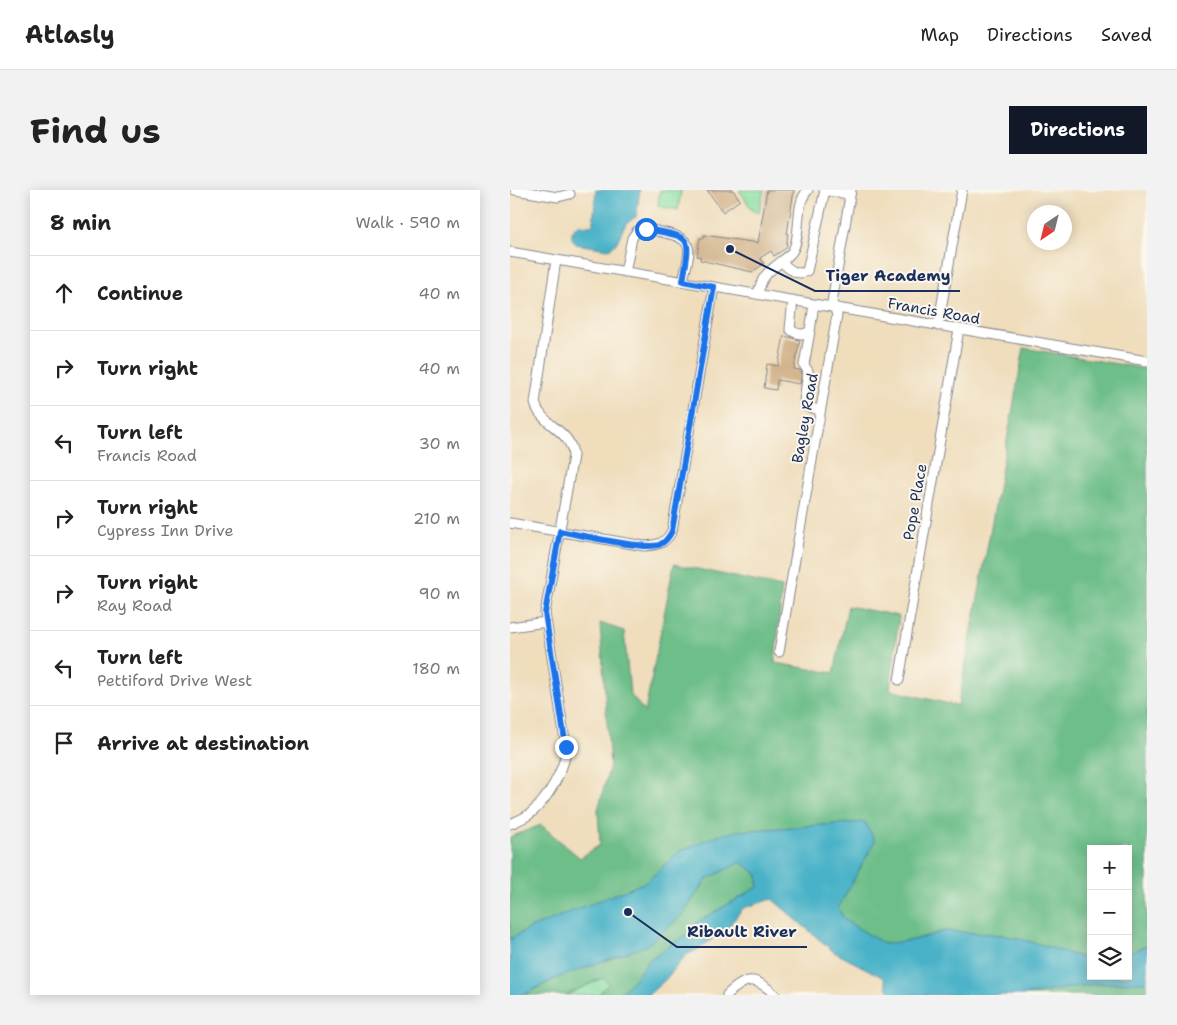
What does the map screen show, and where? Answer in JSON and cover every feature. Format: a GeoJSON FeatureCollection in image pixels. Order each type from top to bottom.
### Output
{"type":"FeatureCollection","features":[{"type":"Feature","properties":{"kind":"street"},"geometry":{"type":"LineString","coordinates":[[515,190],[558,197],[570,194]]}},
{"type":"Feature","properties":{"kind":"street"},"geometry":{"type":"LineString","coordinates":[[758,294],[764,275],[794,249],[801,203],[808,190]]}},
{"type":"Feature","properties":{"kind":"street"},"geometry":{"type":"LineString","coordinates":[[781,262],[795,272],[803,274],[807,271],[825,190],[851,192]]}},
{"type":"Feature","properties":{"kind":"street"},"geometry":{"type":"LineString","coordinates":[[938,326],[962,190]]}},
{"type":"Feature","properties":{"kind":"street","name":"Bagley Road"},"geometry":{"type":"LineString","coordinates":[[779,652],[837,316],[832,302],[851,192]]}},
{"type":"Feature","properties":{"kind":"street"},"geometry":{"type":"LineString","coordinates":[[624,272],[632,238],[637,231],[646,229],[677,235],[686,240],[689,249],[683,281]]}},
{"type":"Feature","properties":{"kind":"street","name":"Francis Road"},"geometry":{"type":"LineString","coordinates":[[510,252],[1147,361]]}},
{"type":"Feature","properties":{"kind":"street"},"geometry":{"type":"LineString","coordinates":[[510,824],[531,813],[539,805],[559,775],[566,757],[545,613],[573,450],[566,437],[536,410],[534,402],[556,260]]}},
{"type":"Feature","properties":{"kind":"street"},"geometry":{"type":"LineString","coordinates":[[510,523],[644,546],[658,545],[664,542],[672,531],[714,287]]}},
{"type":"Feature","properties":{"kind":"street"},"geometry":{"type":"LineString","coordinates":[[793,300],[790,329],[801,334],[810,331]]}},
{"type":"Feature","properties":{"kind":"street"},"geometry":{"type":"LineString","coordinates":[[814,304],[804,365],[808,371],[804,402],[808,407],[820,410]]}},
{"type":"Feature","properties":{"kind":"street","name":"Pope Place"},"geometry":{"type":"LineString","coordinates":[[899,680],[959,329]]}},
{"type":"Feature","properties":{"kind":"street"},"geometry":{"type":"LineString","coordinates":[[510,627],[546,622]]}},
{"type":"Feature","properties":{"kind":"street"},"geometry":{"type":"LineString","coordinates":[[727,995],[746,980],[753,980],[766,986],[775,995]]}},
{"type":"Feature","properties":{"kind":"green space"},"geometry":{"type":"Polygon","coordinates":[[[660,190],[681,191],[678,210],[658,206],[660,190]]]}},
{"type":"Feature","properties":{"kind":"green space"},"geometry":{"type":"Polygon","coordinates":[[[739,190],[764,190],[759,212],[753,211],[739,190]]]}},
{"type":"Feature","properties":{"kind":"green space"},"geometry":{"type":"Polygon","coordinates":[[[1024,348],[1147,369],[1147,946],[1132,952],[1132,845],[1087,845],[1087,958],[1083,958],[1002,935],[945,931],[914,940],[884,944],[845,920],[838,908],[875,841],[865,822],[737,831],[679,852],[646,882],[531,928],[510,939],[510,837],[541,825],[580,858],[600,845],[598,810],[610,765],[600,623],[624,631],[630,694],[645,712],[674,564],[782,587],[775,663],[834,673],[848,606],[899,616],[890,690],[958,706],[1024,348]]]}},
{"type":"Feature","properties":{"kind":"green space"},"geometry":{"type":"Polygon","coordinates":[[[741,862],[758,875],[758,887],[696,923],[686,935],[650,959],[633,981],[618,995],[598,995],[609,983],[602,978],[566,995],[523,995],[681,916],[707,879],[741,862]]]}},
{"type":"Feature","properties":{"kind":"green space"},"geometry":{"type":"Polygon","coordinates":[[[603,978],[609,983],[598,995],[566,995],[603,978]]]}},
{"type":"Feature","properties":{"kind":"green space"},"geometry":{"type":"Polygon","coordinates":[[[1147,982],[1147,995],[1023,995],[1094,984],[1147,982]]]}},
{"type":"Feature","properties":{"kind":"water"},"geometry":{"type":"Polygon","coordinates":[[[596,190],[640,190],[636,217],[626,225],[613,247],[608,249],[576,244],[572,238],[572,231],[578,225],[591,226],[593,224],[596,190]]]}},
{"type":"Feature","properties":{"kind":"water"},"geometry":{"type":"Polygon","coordinates":[[[865,822],[875,841],[838,908],[845,920],[884,944],[914,940],[945,931],[1002,935],[1083,958],[1087,958],[1087,980],[1132,980],[1132,952],[1147,946],[1147,982],[1094,984],[1023,995],[893,995],[887,988],[884,978],[834,952],[772,899],[743,908],[729,926],[699,949],[686,955],[665,980],[648,995],[618,995],[633,981],[650,959],[686,935],[696,923],[758,887],[758,875],[741,862],[707,879],[681,916],[646,946],[554,979],[523,995],[510,995],[510,939],[530,928],[646,882],[679,852],[710,838],[737,831],[865,822]]]}},
{"type":"Feature","properties":{"kind":"building"},"geometry":{"type":"Polygon","coordinates":[[[707,190],[733,190],[740,200],[723,212],[707,190]]]}},
{"type":"Feature","properties":{"kind":"building"},"geometry":{"type":"Polygon","coordinates":[[[767,190],[794,190],[786,248],[774,256],[771,251],[760,258],[764,264],[752,272],[700,260],[701,257],[697,256],[700,238],[704,238],[704,235],[758,243],[767,190]]]}},
{"type":"Feature","properties":{"kind":"building"},"geometry":{"type":"Polygon","coordinates":[[[784,336],[800,340],[794,369],[800,370],[802,373],[800,384],[777,380],[776,390],[764,388],[767,364],[778,366],[784,336]]]}},
{"type":"Feature","properties":{"kind":"place","name":"Tiger Academy"},"geometry":{"type":"Point","coordinates":[730,249]}},
{"type":"Feature","properties":{"kind":"place","name":"Ribault River"},"geometry":{"type":"Point","coordinates":[628,912]}},
{"type":"Feature","properties":{"kind":"route"},"geometry":{"type":"LineString","coordinates":[[566,747],[545,613],[560,531],[644,546],[658,545],[669,537],[672,531],[714,287],[683,281],[689,249],[686,240],[677,235],[646,229]]}}]}
